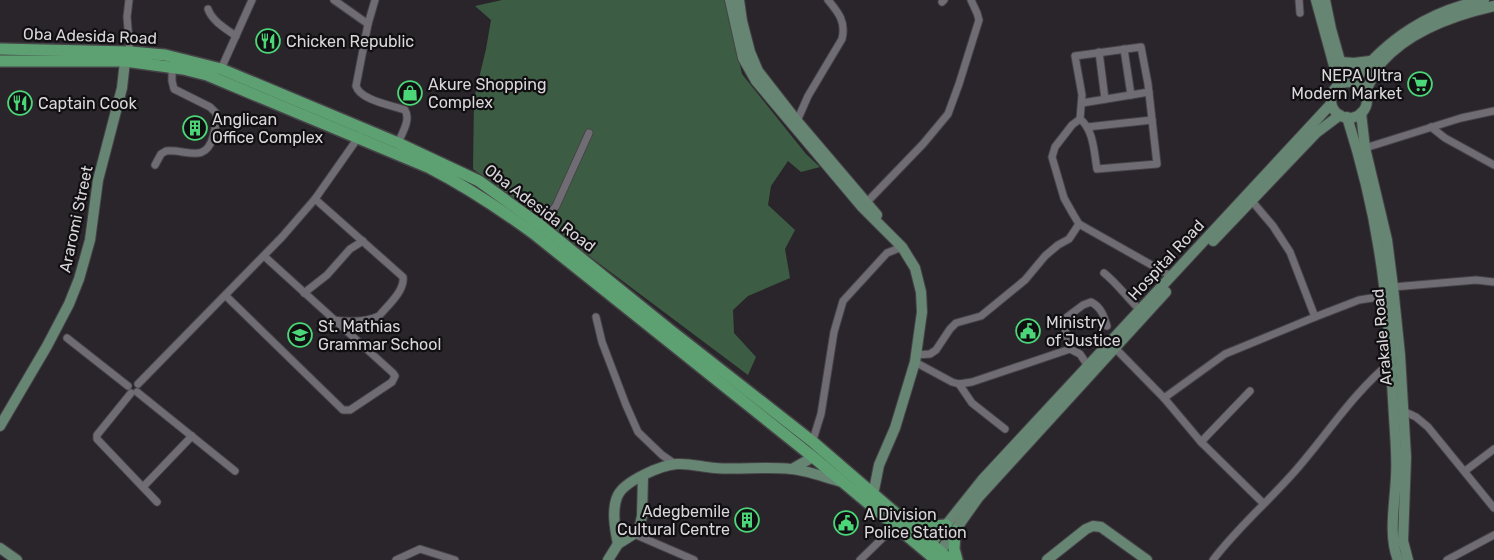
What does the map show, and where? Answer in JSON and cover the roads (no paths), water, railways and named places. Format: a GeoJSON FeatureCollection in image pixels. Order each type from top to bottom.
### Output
{"type":"FeatureCollection","features":[{"type":"Feature","properties":{"kind":"main road","name":"Oba Adesida Road"},"geometry":{"type":"LineString","coordinates":[[0,49],[128,57],[207,75],[361,134],[398,142],[479,181],[540,225],[663,325],[811,450],[842,482],[895,526],[928,547]]}},
{"type":"Feature","properties":{"kind":"main road","name":"Oba Adesida Road"},"geometry":{"type":"LineString","coordinates":[[0,60],[165,56],[221,69],[361,134],[464,185],[497,207],[811,450],[873,495],[909,526],[937,557],[950,560]]}},
{"type":"Feature","properties":{"kind":"main road"},"geometry":{"type":"LineString","coordinates":[[909,526],[951,528],[956,560]]}},
{"type":"Feature","properties":{"kind":"street"},"geometry":{"type":"LineString","coordinates":[[128,57],[127,18],[129,0]]}},
{"type":"Feature","properties":{"kind":"street"},"geometry":{"type":"LineString","coordinates":[[221,69],[252,0]]}},
{"type":"Feature","properties":{"kind":"street"},"geometry":{"type":"LineString","coordinates":[[334,0],[368,24]]}},
{"type":"Feature","properties":{"kind":"street"},"geometry":{"type":"LineString","coordinates":[[374,0],[356,86],[358,92],[364,96],[405,110],[408,120],[398,142]]}},
{"type":"Feature","properties":{"kind":"street"},"geometry":{"type":"LineString","coordinates":[[730,0],[743,58],[756,81],[862,207],[880,226],[890,233]]}},
{"type":"Feature","properties":{"kind":"street"},"geometry":{"type":"LineString","coordinates":[[739,0],[750,52],[758,71],[797,121],[867,202],[902,247],[915,268],[921,292],[922,312],[915,359],[896,428],[879,465],[873,495]]}},
{"type":"Feature","properties":{"kind":"street"},"geometry":{"type":"LineString","coordinates":[[797,121],[808,96],[842,38],[844,30],[842,17],[828,0]]}},
{"type":"Feature","properties":{"kind":"street"},"geometry":{"type":"LineString","coordinates":[[867,202],[924,144],[948,114],[978,20],[978,13],[971,0]]}},
{"type":"Feature","properties":{"kind":"street"},"geometry":{"type":"LineString","coordinates":[[1299,0],[1300,13]]}},
{"type":"Feature","properties":{"kind":"street"},"geometry":{"type":"LineString","coordinates":[[1316,0],[1346,83]]}},
{"type":"Feature","properties":{"kind":"street"},"geometry":{"type":"LineString","coordinates":[[1325,0],[1346,83]]}},
{"type":"Feature","properties":{"kind":"street"},"geometry":{"type":"LineString","coordinates":[[1346,83],[1360,86],[1365,92],[1365,106],[1361,113],[1354,116],[1344,116],[1334,110],[1331,104],[1331,96],[1334,89],[1346,83],[1394,40],[1453,8],[1469,2],[1484,0]]}},
{"type":"Feature","properties":{"kind":"street"},"geometry":{"type":"LineString","coordinates":[[1365,92],[1381,63],[1399,45],[1443,21],[1494,6]]}},
{"type":"Feature","properties":{"kind":"street"},"geometry":{"type":"LineString","coordinates":[[208,9],[216,21],[236,36]]}},
{"type":"Feature","properties":{"kind":"street"},"geometry":{"type":"LineString","coordinates":[[1080,119],[1091,134],[1097,169],[1157,164],[1149,92],[1141,47],[1075,56],[1082,102],[1080,119],[1072,125],[1055,147],[1052,157],[1064,198],[1080,224],[1171,276]]}},
{"type":"Feature","properties":{"kind":"street"},"geometry":{"type":"LineString","coordinates":[[1124,49],[1131,95]]}},
{"type":"Feature","properties":{"kind":"street"},"geometry":{"type":"LineString","coordinates":[[1099,52],[1105,99]]}},
{"type":"Feature","properties":{"kind":"street","name":"Araromi Street"},"geometry":{"type":"LineString","coordinates":[[0,426],[47,346],[79,279],[90,240],[98,180],[122,88],[128,57]]}},
{"type":"Feature","properties":{"kind":"street"},"geometry":{"type":"LineString","coordinates":[[1341,62],[1370,61]]}},
{"type":"Feature","properties":{"kind":"street"},"geometry":{"type":"LineString","coordinates":[[155,164],[166,151],[200,154],[207,150],[216,124],[216,113],[210,107],[174,89],[172,67]]}},
{"type":"Feature","properties":{"kind":"street"},"geometry":{"type":"LineString","coordinates":[[1082,102],[1149,92]]}},
{"type":"Feature","properties":{"kind":"street","name":"Hospital Road"},"geometry":{"type":"LineString","coordinates":[[937,557],[951,528],[982,480],[1331,104]]}},
{"type":"Feature","properties":{"kind":"street"},"geometry":{"type":"LineString","coordinates":[[1365,148],[1461,118],[1494,111]]}},
{"type":"Feature","properties":{"kind":"street","name":"Arakale Road"},"geometry":{"type":"LineString","coordinates":[[1361,113],[1365,148],[1387,240],[1400,355],[1393,520],[1398,560]]}},
{"type":"Feature","properties":{"kind":"street","name":"Hospital Road"},"geometry":{"type":"LineString","coordinates":[[928,547],[951,528],[1251,200],[1316,133],[1344,116]]}},
{"type":"Feature","properties":{"kind":"street","name":"Arakale Road"},"geometry":{"type":"LineString","coordinates":[[1344,116],[1360,158],[1379,249],[1406,470],[1402,522],[1403,541],[1408,560]]}},
{"type":"Feature","properties":{"kind":"street"},"geometry":{"type":"LineString","coordinates":[[1087,127],[1152,120]]}},
{"type":"Feature","properties":{"kind":"street"},"geometry":{"type":"LineString","coordinates":[[1432,127],[1446,138],[1494,165]]}},
{"type":"Feature","properties":{"kind":"street"},"geometry":{"type":"LineString","coordinates":[[540,225],[556,206],[589,133]]}},
{"type":"Feature","properties":{"kind":"street"},"geometry":{"type":"LineString","coordinates":[[157,502],[97,439],[97,435],[139,388],[138,384],[226,296],[316,199],[361,134]]}},
{"type":"Feature","properties":{"kind":"street"},"geometry":{"type":"LineString","coordinates":[[316,199],[364,240],[403,277],[402,287],[379,316],[346,321],[333,320]]}},
{"type":"Feature","properties":{"kind":"street"},"geometry":{"type":"LineString","coordinates":[[1251,200],[1273,226],[1290,252],[1315,317]]}},
{"type":"Feature","properties":{"kind":"street"},"geometry":{"type":"LineString","coordinates":[[915,359],[936,350],[956,323],[980,316],[1025,280],[1045,256],[1069,239],[1080,224]]}},
{"type":"Feature","properties":{"kind":"street"},"geometry":{"type":"LineString","coordinates":[[350,248],[354,233]]}},
{"type":"Feature","properties":{"kind":"street"},"geometry":{"type":"LineString","coordinates":[[887,253],[890,233]]}},
{"type":"Feature","properties":{"kind":"street"},"geometry":{"type":"LineString","coordinates":[[304,293],[326,275],[350,248],[364,240]]}},
{"type":"Feature","properties":{"kind":"street"},"geometry":{"type":"LineString","coordinates":[[792,469],[811,450],[821,414],[834,332],[843,301],[887,253],[902,247]]}},
{"type":"Feature","properties":{"kind":"street"},"geometry":{"type":"LineString","coordinates":[[226,296],[337,406],[347,411],[392,382],[395,376],[264,256]]}},
{"type":"Feature","properties":{"kind":"street"},"geometry":{"type":"LineString","coordinates":[[1104,273],[1115,282],[1140,310]]}},
{"type":"Feature","properties":{"kind":"street"},"geometry":{"type":"LineString","coordinates":[[1393,287],[1476,280],[1494,282]]}},
{"type":"Feature","properties":{"kind":"street"},"geometry":{"type":"LineString","coordinates":[[1164,398],[1225,354],[1359,300],[1385,296]]}},
{"type":"Feature","properties":{"kind":"street"},"geometry":{"type":"LineString","coordinates":[[1070,349],[1063,320],[1083,305],[1090,302],[1097,305],[1103,313],[1107,326]]}},
{"type":"Feature","properties":{"kind":"street"},"geometry":{"type":"LineString","coordinates":[[596,317],[602,342],[638,432],[662,455],[675,464]]}},
{"type":"Feature","properties":{"kind":"street"},"geometry":{"type":"LineString","coordinates":[[67,338],[128,386],[128,390],[192,436],[236,471]]}},
{"type":"Feature","properties":{"kind":"street"},"geometry":{"type":"LineString","coordinates":[[1115,348],[1164,398],[1201,442],[1263,503]]}},
{"type":"Feature","properties":{"kind":"street"},"geometry":{"type":"LineString","coordinates":[[915,359],[952,382],[959,384],[972,382],[1070,349],[1080,354],[1088,366]]}},
{"type":"Feature","properties":{"kind":"street"},"geometry":{"type":"LineString","coordinates":[[1213,560],[1227,542],[1295,471],[1351,400],[1392,360]]}},
{"type":"Feature","properties":{"kind":"street"},"geometry":{"type":"LineString","coordinates":[[128,386],[131,382],[138,384]]}},
{"type":"Feature","properties":{"kind":"street"},"geometry":{"type":"LineString","coordinates":[[959,384],[972,403],[1005,429]]}},
{"type":"Feature","properties":{"kind":"street"},"geometry":{"type":"LineString","coordinates":[[1201,442],[1250,392]]}},
{"type":"Feature","properties":{"kind":"street"},"geometry":{"type":"LineString","coordinates":[[1398,410],[1416,417],[1428,427],[1494,508]]}},
{"type":"Feature","properties":{"kind":"street"},"geometry":{"type":"LineString","coordinates":[[143,488],[192,436]]}},
{"type":"Feature","properties":{"kind":"street"},"geometry":{"type":"LineString","coordinates":[[1465,471],[1494,449]]}},
{"type":"Feature","properties":{"kind":"street"},"geometry":{"type":"LineString","coordinates":[[618,544],[615,516],[616,498],[623,488],[643,476],[675,464],[715,468],[792,469],[842,482]]}},
{"type":"Feature","properties":{"kind":"street"},"geometry":{"type":"LineString","coordinates":[[608,560],[618,544],[634,534],[642,522],[643,476]]}},
{"type":"Feature","properties":{"kind":"street"},"geometry":{"type":"LineString","coordinates":[[860,560],[895,526]]}},
{"type":"Feature","properties":{"kind":"street"},"geometry":{"type":"LineString","coordinates":[[1047,560],[1086,529],[1093,526],[1101,527],[1147,560]]}},
{"type":"Feature","properties":{"kind":"street"},"geometry":{"type":"LineString","coordinates":[[634,534],[694,560]]}},
{"type":"Feature","properties":{"kind":"street"},"geometry":{"type":"LineString","coordinates":[[1447,560],[1494,535]]}},
{"type":"Feature","properties":{"kind":"street"},"geometry":{"type":"LineString","coordinates":[[0,548],[17,560]]}},
{"type":"Feature","properties":{"kind":"street"},"geometry":{"type":"LineString","coordinates":[[396,560],[420,549],[455,560]]}},
{"type":"Feature","properties":{"kind":"place","name":"Chicken Republic"},"geometry":{"type":"Point","coordinates":[268,41]}},
{"type":"Feature","properties":{"kind":"place","name":"NEPA Ultra Modern Market"},"geometry":{"type":"Point","coordinates":[1420,84]}},
{"type":"Feature","properties":{"kind":"place","name":"Akure Shopping Complex"},"geometry":{"type":"Point","coordinates":[410,93]}},
{"type":"Feature","properties":{"kind":"place","name":"Captain Cook"},"geometry":{"type":"Point","coordinates":[20,103]}},
{"type":"Feature","properties":{"kind":"place","name":"Anglican Office Complex"},"geometry":{"type":"Point","coordinates":[195,128]}},
{"type":"Feature","properties":{"kind":"place","name":"Ministry of Justice"},"geometry":{"type":"Point","coordinates":[1028,331]}},
{"type":"Feature","properties":{"kind":"place","name":"St. Mathias Grammar School"},"geometry":{"type":"Point","coordinates":[300,335]}},
{"type":"Feature","properties":{"kind":"place","name":"Adegbemile Cultural Centre"},"geometry":{"type":"Point","coordinates":[747,520]}},
{"type":"Feature","properties":{"kind":"place","name":"A Division Police Station"},"geometry":{"type":"Point","coordinates":[846,523]}}]}
